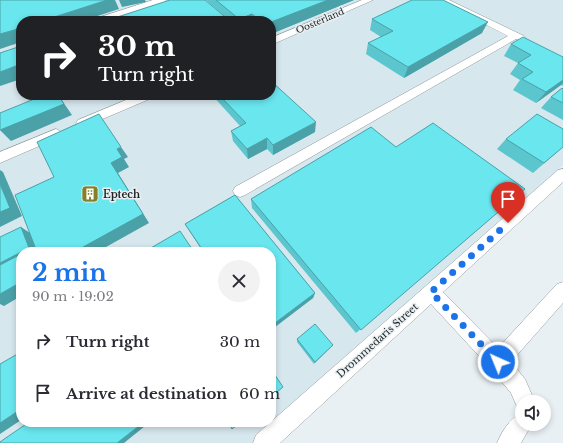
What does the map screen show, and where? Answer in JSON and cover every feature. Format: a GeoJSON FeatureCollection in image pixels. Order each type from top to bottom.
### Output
{"type":"FeatureCollection","features":[{"type":"Feature","properties":{"kind":"street"},"geometry":{"type":"LineString","coordinates":[[112,16],[162,0]]}},
{"type":"Feature","properties":{"kind":"street","name":"Oosterland"},"geometry":{"type":"LineString","coordinates":[[276,40],[369,0]]}},
{"type":"Feature","properties":{"kind":"street"},"geometry":{"type":"LineString","coordinates":[[442,0],[529,42]]}},
{"type":"Feature","properties":{"kind":"street"},"geometry":{"type":"LineString","coordinates":[[240,191],[515,36]]}},
{"type":"Feature","properties":{"kind":"street"},"geometry":{"type":"LineString","coordinates":[[0,158],[136,100]]}},
{"type":"Feature","properties":{"kind":"street","name":"Drommedaris Street"},"geometry":{"type":"LineString","coordinates":[[264,443],[563,174]]}},
{"type":"Feature","properties":{"kind":"street"},"geometry":{"type":"LineString","coordinates":[[498,362],[563,290]]}},
{"type":"Feature","properties":{"kind":"street"},"geometry":{"type":"LineString","coordinates":[[431,292],[498,362],[518,386],[522,395]]}},
{"type":"Feature","properties":{"kind":"street"},"geometry":{"type":"LineString","coordinates":[[508,443],[516,431]]}},
{"type":"Feature","properties":{"kind":"shaded area"},"geometry":{"type":"Polygon","coordinates":[[[0,0],[563,0],[563,165],[276,422],[276,247],[16,247],[16,427],[270,427],[252,443],[0,443],[0,0]]]}},
{"type":"Feature","properties":{"kind":"building"},"geometry":{"type":"Polygon","coordinates":[[[0,0],[107,0],[57,16],[16,16],[16,29],[0,34],[0,0]]]}},
{"type":"Feature","properties":{"kind":"building"},"geometry":{"type":"Polygon","coordinates":[[[170,0],[205,0],[224,16],[120,16],[170,0]]]}},
{"type":"Feature","properties":{"kind":"building"},"geometry":{"type":"Polygon","coordinates":[[[216,0],[328,0],[276,20],[276,16],[255,16],[252,14],[247,16],[235,16],[216,0]]]}},
{"type":"Feature","properties":{"kind":"building"},"geometry":{"type":"Polygon","coordinates":[[[412,0],[443,0],[488,22],[408,67],[368,43],[393,31],[372,19],[412,0]]]}},
{"type":"Feature","properties":{"kind":"building"},"geometry":{"type":"Polygon","coordinates":[[[523,37],[563,57],[563,80],[546,92],[522,79],[533,72],[518,63],[531,55],[511,44],[523,37]]]}},
{"type":"Feature","properties":{"kind":"building"},"geometry":{"type":"Polygon","coordinates":[[[16,48],[16,66],[0,72],[0,53],[16,48]]]}},
{"type":"Feature","properties":{"kind":"building"},"geometry":{"type":"Polygon","coordinates":[[[276,86],[316,122],[273,145],[267,138],[247,149],[231,131],[246,123],[224,100],[276,100],[276,86]]]}},
{"type":"Feature","properties":{"kind":"building"},"geometry":{"type":"Polygon","coordinates":[[[562,88],[563,89],[563,103],[551,97],[562,88]]]}},
{"type":"Feature","properties":{"kind":"building"},"geometry":{"type":"Polygon","coordinates":[[[32,100],[61,100],[64,104],[0,130],[0,113],[32,100]]]}},
{"type":"Feature","properties":{"kind":"building","name":"Eptech"},"geometry":{"type":"Polygon","coordinates":[[[99,114],[121,147],[117,149],[122,157],[111,163],[143,214],[83,247],[35,247],[15,195],[54,177],[37,142],[99,114]]]}},
{"type":"Feature","properties":{"kind":"building"},"geometry":{"type":"Polygon","coordinates":[[[537,114],[563,129],[563,147],[544,163],[506,139],[537,114]]]}},
{"type":"Feature","properties":{"kind":"building"},"geometry":{"type":"Polygon","coordinates":[[[433,123],[525,189],[361,330],[251,199],[371,127],[396,147],[433,123]]]}},
{"type":"Feature","properties":{"kind":"building"},"geometry":{"type":"Polygon","coordinates":[[[0,184],[10,208],[0,212],[0,184]]]}},
{"type":"Feature","properties":{"kind":"building"},"geometry":{"type":"Polygon","coordinates":[[[235,195],[315,293],[276,322],[276,247],[201,247],[185,224],[235,195]]]}},
{"type":"Feature","properties":{"kind":"building"},"geometry":{"type":"Polygon","coordinates":[[[21,227],[29,247],[16,247],[16,255],[0,263],[0,237],[21,227]]]}},
{"type":"Feature","properties":{"kind":"building"},"geometry":{"type":"Polygon","coordinates":[[[180,231],[191,247],[153,247],[180,231]]]}},
{"type":"Feature","properties":{"kind":"building"},"geometry":{"type":"Polygon","coordinates":[[[16,257],[16,285],[0,294],[0,265],[16,257]]]}},
{"type":"Feature","properties":{"kind":"building"},"geometry":{"type":"Polygon","coordinates":[[[315,324],[333,345],[315,362],[297,339],[315,324]]]}},
{"type":"Feature","properties":{"kind":"building"},"geometry":{"type":"Polygon","coordinates":[[[16,355],[16,412],[0,423],[0,364],[16,355]]]}},
{"type":"Feature","properties":{"kind":"building"},"geometry":{"type":"Polygon","coordinates":[[[276,376],[283,387],[276,393],[276,376]]]}},
{"type":"Feature","properties":{"kind":"building"},"geometry":{"type":"Polygon","coordinates":[[[22,427],[138,427],[117,443],[0,442],[22,427]]]}},
{"type":"Feature","properties":{"kind":"place","name":"Eptech"},"geometry":{"type":"Point","coordinates":[90,194]}},
{"type":"Feature","properties":{"kind":"route"},"geometry":{"type":"LineString","coordinates":[[498,362],[431,292],[508,223]]}}]}
